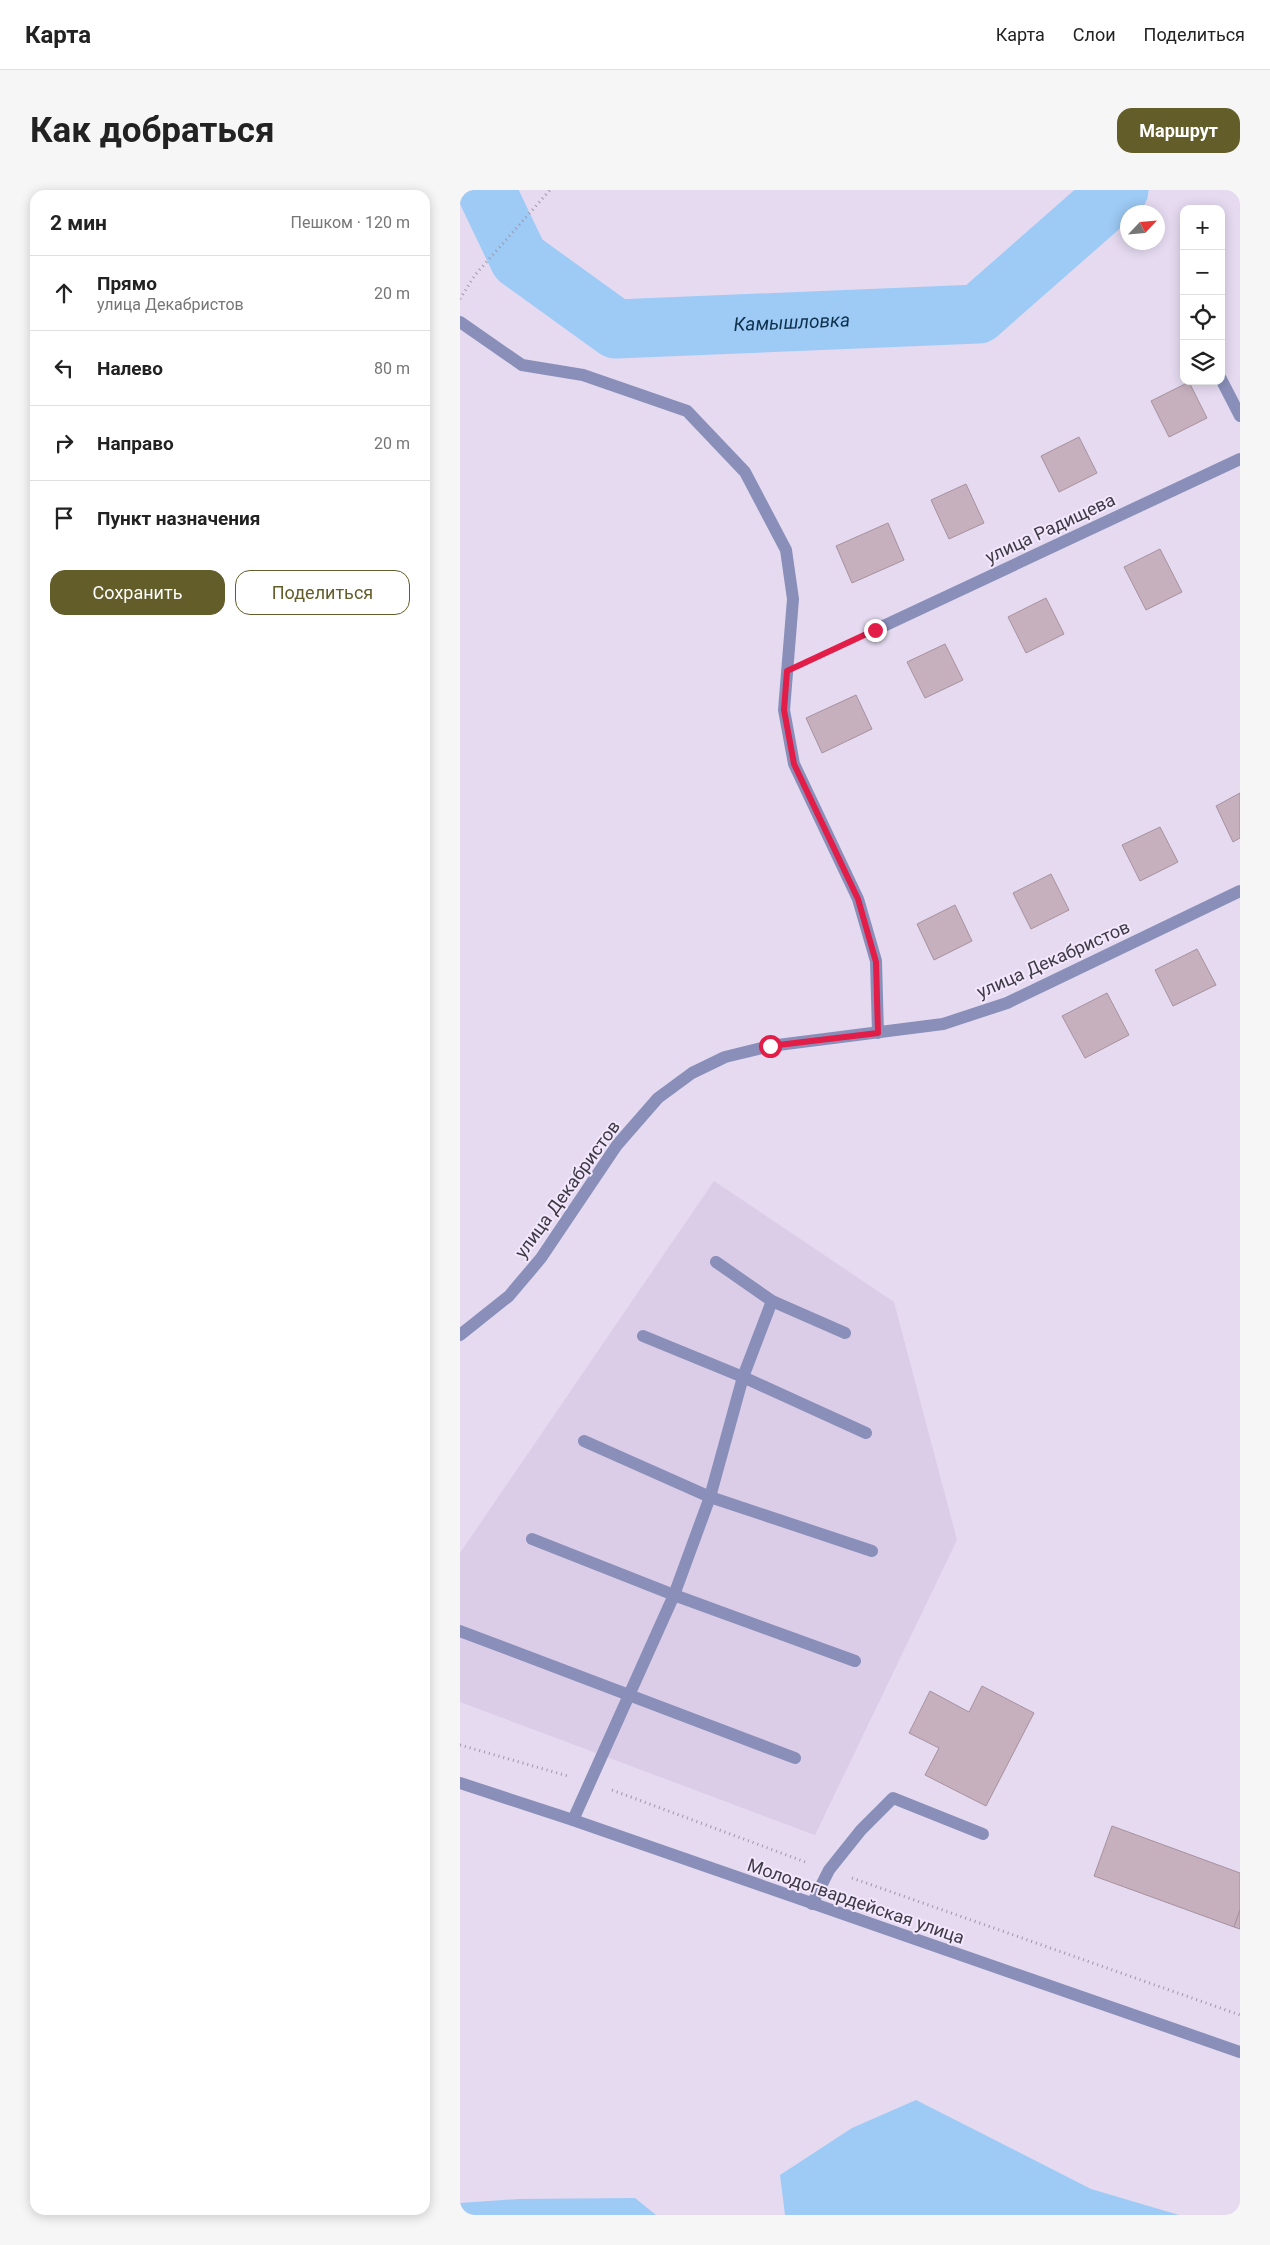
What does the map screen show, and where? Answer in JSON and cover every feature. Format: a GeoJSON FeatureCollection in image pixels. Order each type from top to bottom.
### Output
{"type":"FeatureCollection","features":[{"type":"Feature","properties":{"kind":"street"},"geometry":{"type":"LineString","coordinates":[[460,322],[522,365],[583,375],[687,411],[745,472],[786,550],[793,598],[784,710],[794,764],[858,899],[876,962],[878,1033]]}},
{"type":"Feature","properties":{"kind":"street"},"geometry":{"type":"LineString","coordinates":[[1224,385],[1240,416]]}},
{"type":"Feature","properties":{"kind":"street","name":"улица Радищева"},"geometry":{"type":"LineString","coordinates":[[875,630],[1240,459]]}},
{"type":"Feature","properties":{"kind":"street","name":"улица Декабристов"},"geometry":{"type":"LineString","coordinates":[[460,1335],[509,1296],[541,1258],[617,1145],[658,1098],[692,1073],[724,1057],[770,1046],[943,1024],[1007,1002],[1240,891]]}},
{"type":"Feature","properties":{"kind":"street"},"geometry":{"type":"LineString","coordinates":[[716,1262],[772,1301],[845,1333]]}},
{"type":"Feature","properties":{"kind":"street"},"geometry":{"type":"LineString","coordinates":[[573,1820],[674,1595],[710,1497],[743,1377],[772,1301]]}},
{"type":"Feature","properties":{"kind":"street"},"geometry":{"type":"LineString","coordinates":[[643,1336],[743,1377],[866,1433]]}},
{"type":"Feature","properties":{"kind":"street"},"geometry":{"type":"LineString","coordinates":[[584,1441],[710,1497],[872,1551]]}},
{"type":"Feature","properties":{"kind":"street"},"geometry":{"type":"LineString","coordinates":[[532,1539],[674,1595],[855,1661]]}},
{"type":"Feature","properties":{"kind":"street"},"geometry":{"type":"LineString","coordinates":[[460,1631],[795,1758]]}},
{"type":"Feature","properties":{"kind":"street","name":"Молодогвардейская улица"},"geometry":{"type":"LineString","coordinates":[[460,1783],[573,1820],[1240,2052]]}},
{"type":"Feature","properties":{"kind":"street"},"geometry":{"type":"LineString","coordinates":[[812,1904],[829,1870],[861,1830],[892,1798],[983,1834]]}},
{"type":"Feature","properties":{"kind":"path"},"geometry":{"type":"LineString","coordinates":[[460,299],[475,275],[550,190]]}},
{"type":"Feature","properties":{"kind":"path"},"geometry":{"type":"LineString","coordinates":[[787,671],[875,630]]}},
{"type":"Feature","properties":{"kind":"shaded area"},"geometry":{"type":"Polygon","coordinates":[[[714,1181],[894,1302],[957,1540],[815,1835],[460,1702],[460,1553],[714,1181]]]}},
{"type":"Feature","properties":{"kind":"water"},"geometry":{"type":"Polygon","coordinates":[[[916,2100],[1091,2189],[1179,2215],[785,2215],[780,2175],[852,2128],[916,2100]]]}},
{"type":"Feature","properties":{"kind":"water"},"geometry":{"type":"Polygon","coordinates":[[[635,2198],[656,2215],[460,2215],[460,2203],[519,2199],[635,2198]]]}},
{"type":"Feature","properties":{"kind":"building"},"geometry":{"type":"Polygon","coordinates":[[[1183,385],[1190,385],[1207,418],[1169,437],[1151,401],[1183,385]]]}},
{"type":"Feature","properties":{"kind":"building"},"geometry":{"type":"Polygon","coordinates":[[[1079,437],[1097,473],[1059,492],[1041,456],[1079,437]]]}},
{"type":"Feature","properties":{"kind":"building"},"geometry":{"type":"Polygon","coordinates":[[[966,484],[984,523],[949,539],[931,500],[966,484]]]}},
{"type":"Feature","properties":{"kind":"building"},"geometry":{"type":"Polygon","coordinates":[[[888,523],[904,560],[852,583],[836,546],[888,523]]]}},
{"type":"Feature","properties":{"kind":"building"},"geometry":{"type":"Polygon","coordinates":[[[1160,549],[1182,592],[1146,610],[1124,567],[1160,549]]]}},
{"type":"Feature","properties":{"kind":"building"},"geometry":{"type":"Polygon","coordinates":[[[1046,598],[1064,634],[1026,653],[1008,617],[1046,598]]]}},
{"type":"Feature","properties":{"kind":"building"},"geometry":{"type":"Polygon","coordinates":[[[945,644],[963,680],[925,698],[907,662],[945,644]]]}},
{"type":"Feature","properties":{"kind":"building"},"geometry":{"type":"Polygon","coordinates":[[[856,695],[872,729],[822,753],[806,718],[856,695]]]}},
{"type":"Feature","properties":{"kind":"building"},"geometry":{"type":"Polygon","coordinates":[[[1240,793],[1240,838],[1233,842],[1216,806],[1240,793]]]}},
{"type":"Feature","properties":{"kind":"building"},"geometry":{"type":"Polygon","coordinates":[[[1160,827],[1178,862],[1140,881],[1122,845],[1160,827]]]}},
{"type":"Feature","properties":{"kind":"building"},"geometry":{"type":"Polygon","coordinates":[[[1051,874],[1069,910],[1031,929],[1013,893],[1051,874]]]}},
{"type":"Feature","properties":{"kind":"building"},"geometry":{"type":"Polygon","coordinates":[[[955,905],[972,941],[934,960],[917,924],[955,905]]]}},
{"type":"Feature","properties":{"kind":"building"},"geometry":{"type":"Polygon","coordinates":[[[1197,949],[1216,985],[1173,1006],[1155,970],[1197,949]]]}},
{"type":"Feature","properties":{"kind":"building"},"geometry":{"type":"Polygon","coordinates":[[[1107,993],[1129,1035],[1085,1058],[1062,1016],[1107,993]]]}},
{"type":"Feature","properties":{"kind":"building"},"geometry":{"type":"Polygon","coordinates":[[[982,1686],[1034,1713],[986,1806],[925,1775],[939,1748],[909,1733],[930,1691],[969,1712],[982,1686]]]}},
{"type":"Feature","properties":{"kind":"building"},"geometry":{"type":"Polygon","coordinates":[[[1112,1826],[1240,1873],[1240,1910],[1234,1927],[1094,1876],[1112,1826]]]}},
{"type":"Feature","properties":{"kind":"building"},"geometry":{"type":"Polygon","coordinates":[[[1240,1910],[1240,1929],[1234,1927],[1240,1910]]]}},
{"type":"Feature","properties":{"kind":"waterway","name":"Камышловка"},"geometry":{"type":"LineString","coordinates":[[486,190],[519,259],[616,329],[978,314],[1119,190]]}},
{"type":"Feature","properties":{"kind":"route"},"geometry":{"type":"LineString","coordinates":[[770,1046],[878,1033],[876,962],[858,899],[794,764],[784,710],[787,671],[875,630]]}}]}
